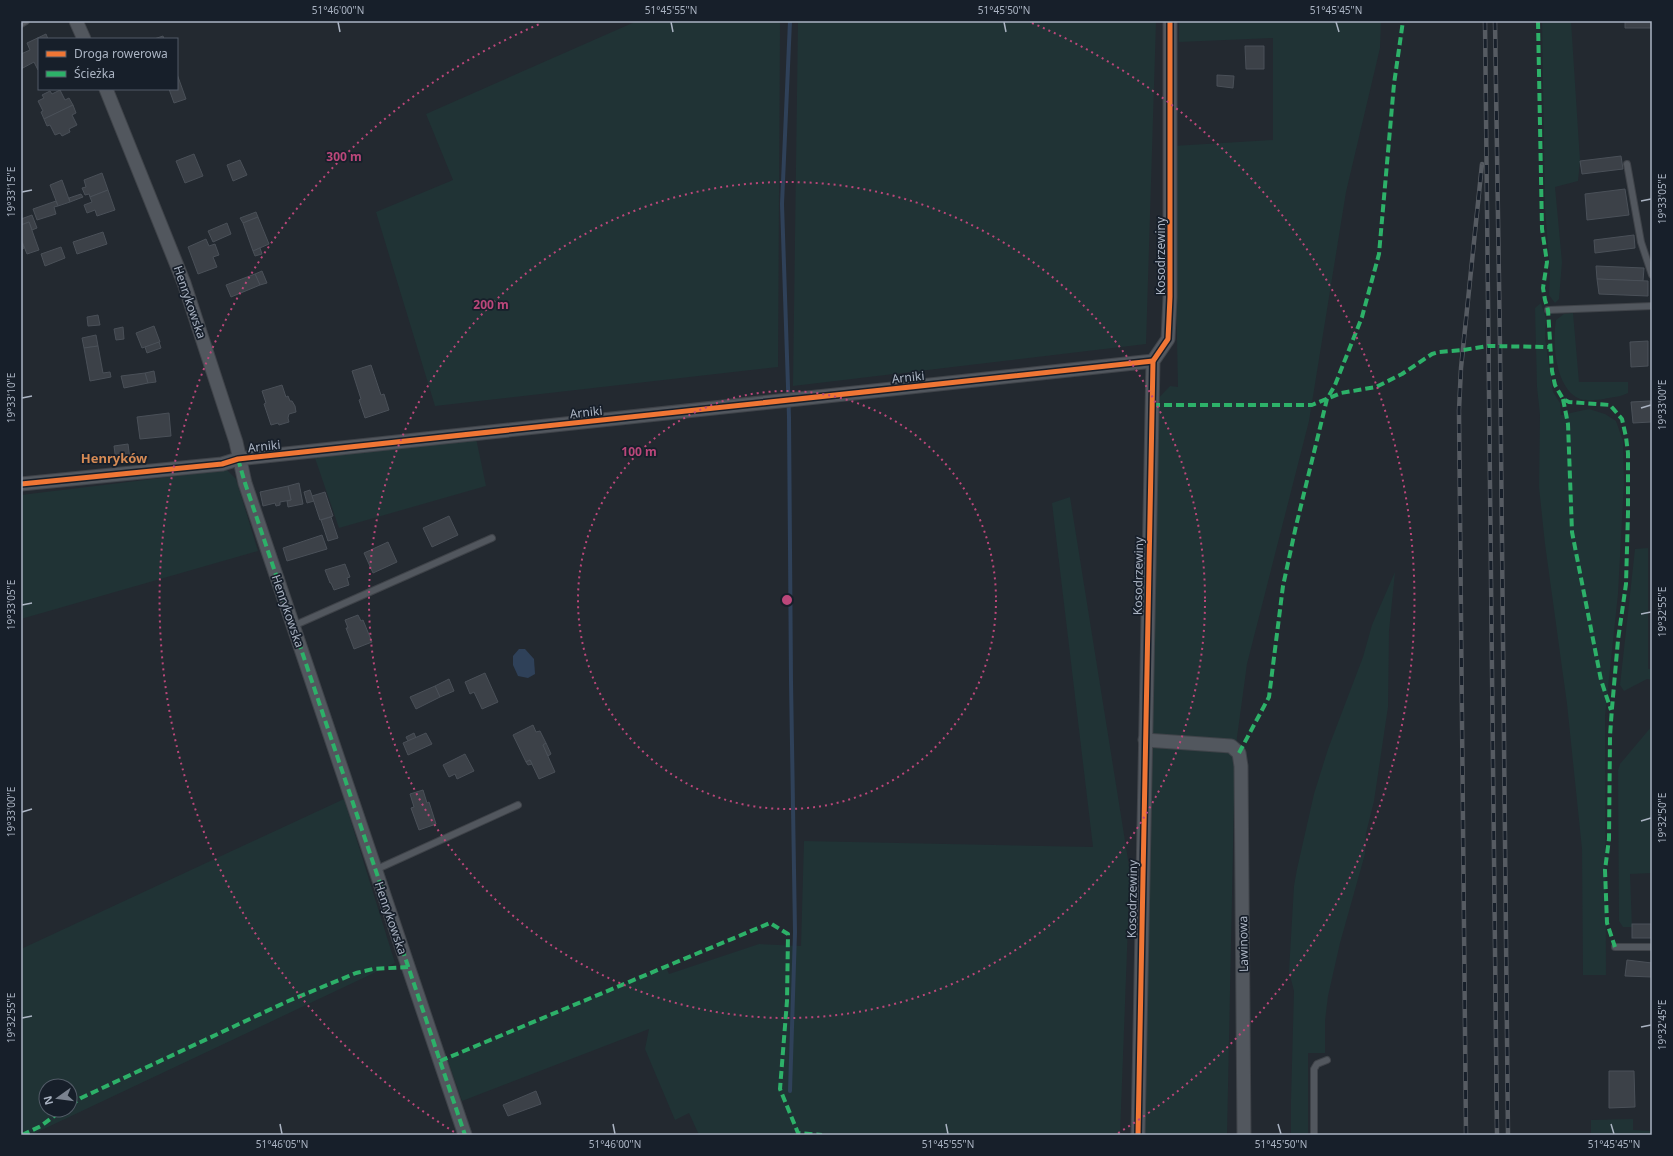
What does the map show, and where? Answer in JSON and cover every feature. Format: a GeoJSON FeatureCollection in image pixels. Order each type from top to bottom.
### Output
{"type":"FeatureCollection","features":[{"type":"Feature","properties":{"kind":"street"},"geometry":{"type":"LineString","coordinates":[[76,21],[84,38]]}},
{"type":"Feature","properties":{"kind":"street","name":"Kosodrzewiny"},"geometry":{"type":"LineString","coordinates":[[1138,1135],[1153,360],[1168,339],[1170,297],[1170,21]]}},
{"type":"Feature","properties":{"kind":"street","name":"Henrykowska"},"geometry":{"type":"LineString","coordinates":[[106,90],[184,283],[236,442],[238,459],[245,483],[465,1135]]}},
{"type":"Feature","properties":{"kind":"street","name":"Arniki"},"geometry":{"type":"LineString","coordinates":[[21,484],[215,464],[238,459],[1153,360]]}},
{"type":"Feature","properties":{"kind":"street","name":"Lawinowa"},"geometry":{"type":"LineString","coordinates":[[1145,740],[1231,746],[1239,753],[1241,766],[1244,1135]]}},
{"type":"Feature","properties":{"kind":"lane"},"geometry":{"type":"LineString","coordinates":[[21,24],[26,21]]}},
{"type":"Feature","properties":{"kind":"lane"},"geometry":{"type":"LineString","coordinates":[[1627,164],[1641,242],[1652,275]]}},
{"type":"Feature","properties":{"kind":"lane"},"geometry":{"type":"LineString","coordinates":[[1548,310],[1652,306]]}},
{"type":"Feature","properties":{"kind":"lane"},"geometry":{"type":"LineString","coordinates":[[293,626],[492,538]]}},
{"type":"Feature","properties":{"kind":"lane"},"geometry":{"type":"LineString","coordinates":[[375,870],[518,804]]}},
{"type":"Feature","properties":{"kind":"lane"},"geometry":{"type":"LineString","coordinates":[[1615,947],[1652,947]]}},
{"type":"Feature","properties":{"kind":"lane"},"geometry":{"type":"LineString","coordinates":[[1314,1135],[1314,1069],[1317,1064],[1327,1060]]}},
{"type":"Feature","properties":{"kind":"shaded area"},"geometry":{"type":"Polygon","coordinates":[[[637,21],[780,21],[778,367],[435,406],[376,212],[453,180],[426,114],[637,21]]]}},
{"type":"Feature","properties":{"kind":"shaded area"},"geometry":{"type":"Polygon","coordinates":[[[798,21],[1156,21],[1146,344],[793,386],[798,21]]]}},
{"type":"Feature","properties":{"kind":"shaded area"},"geometry":{"type":"Polygon","coordinates":[[[1179,21],[1381,21],[1380,48],[1346,192],[1309,421],[1247,664],[1235,752],[1227,1135],[1138,1135],[1152,405],[1170,386],[1178,387],[1173,146],[1273,140],[1273,38],[1179,42],[1179,21]]]}},
{"type":"Feature","properties":{"kind":"shaded area"},"geometry":{"type":"Polygon","coordinates":[[[1542,21],[1571,21],[1580,161],[1578,181],[1555,187],[1562,262],[1559,299],[1555,303],[1549,295],[1550,271],[1545,209],[1542,21]]]}},
{"type":"Feature","properties":{"kind":"shaded area"},"geometry":{"type":"Polygon","coordinates":[[[1541,303],[1546,319],[1545,338],[1553,392],[1560,403],[1561,415],[1589,409],[1605,414],[1616,421],[1623,441],[1624,482],[1618,594],[1605,716],[1606,975],[1583,975],[1582,849],[1567,704],[1545,544],[1539,487],[1540,415],[1537,387],[1535,308],[1541,303]]]}},
{"type":"Feature","properties":{"kind":"shaded area"},"geometry":{"type":"Polygon","coordinates":[[[1573,313],[1579,382],[1628,382],[1628,393],[1604,399],[1585,400],[1572,394],[1565,386],[1557,364],[1555,352],[1555,329],[1556,320],[1564,314],[1573,313]]]}},
{"type":"Feature","properties":{"kind":"shaded area"},"geometry":{"type":"Polygon","coordinates":[[[476,438],[486,486],[339,528],[315,458],[476,438]]]}},
{"type":"Feature","properties":{"kind":"shaded area"},"geometry":{"type":"Polygon","coordinates":[[[227,470],[236,479],[258,551],[21,619],[21,495],[227,470]]]}},
{"type":"Feature","properties":{"kind":"shaded area"},"geometry":{"type":"Polygon","coordinates":[[[1070,497],[1130,872],[1120,1135],[699,1135],[689,1113],[675,1120],[645,1049],[649,1029],[462,1101],[447,1058],[666,967],[669,974],[759,944],[801,946],[804,841],[1093,847],[1052,503],[1070,497]]]}},
{"type":"Feature","properties":{"kind":"shaded area"},"geometry":{"type":"Polygon","coordinates":[[[1648,548],[1648,669],[1652,669],[1652,680],[1647,679],[1624,691],[1620,685],[1635,549],[1648,548]]]}},
{"type":"Feature","properties":{"kind":"shaded area"},"geometry":{"type":"Polygon","coordinates":[[[1395,572],[1389,631],[1388,707],[1374,801],[1366,833],[1365,854],[1340,943],[1328,996],[1325,1021],[1325,1053],[1308,1053],[1308,1135],[1291,1135],[1294,991],[1289,971],[1294,886],[1297,869],[1314,794],[1328,749],[1363,657],[1372,625],[1395,572]]]}},
{"type":"Feature","properties":{"kind":"shaded area"},"geometry":{"type":"Polygon","coordinates":[[[1652,726],[1652,873],[1630,874],[1632,927],[1623,927],[1619,921],[1618,770],[1620,764],[1652,726]]]}},
{"type":"Feature","properties":{"kind":"shaded area"},"geometry":{"type":"Polygon","coordinates":[[[344,799],[395,963],[78,1113],[78,1078],[38,1078],[38,1118],[67,1118],[31,1135],[21,1135],[21,949],[344,799]]]}},
{"type":"Feature","properties":{"kind":"shaded area"},"geometry":{"type":"Polygon","coordinates":[[[1633,1119],[1633,1130],[1652,1131],[1652,1135],[1591,1135],[1591,1120],[1633,1119]]]}},
{"type":"Feature","properties":{"kind":"water"},"geometry":{"type":"Polygon","coordinates":[[[519,649],[525,649],[534,659],[535,674],[528,678],[518,676],[513,665],[513,656],[519,649]]]}},
{"type":"Feature","properties":{"kind":"building"},"geometry":{"type":"Polygon","coordinates":[[[1625,21],[1651,21],[1652,28],[1625,28],[1625,21]]]}},
{"type":"Feature","properties":{"kind":"building"},"geometry":{"type":"Polygon","coordinates":[[[46,34],[48,38],[38,38],[38,70],[34,62],[21,69],[21,54],[30,50],[27,43],[46,34]]]}},
{"type":"Feature","properties":{"kind":"building"},"geometry":{"type":"Polygon","coordinates":[[[1245,46],[1264,46],[1264,69],[1246,69],[1245,46]]]}},
{"type":"Feature","properties":{"kind":"building"},"geometry":{"type":"Polygon","coordinates":[[[1217,75],[1234,76],[1233,88],[1217,86],[1217,75]]]}},
{"type":"Feature","properties":{"kind":"building"},"geometry":{"type":"Polygon","coordinates":[[[178,77],[186,99],[174,103],[169,90],[178,90],[178,77]]]}},
{"type":"Feature","properties":{"kind":"building"},"geometry":{"type":"Polygon","coordinates":[[[60,90],[65,100],[69,98],[73,105],[44,119],[41,112],[43,111],[38,101],[44,98],[42,95],[50,91],[52,94],[60,90]]]}},
{"type":"Feature","properties":{"kind":"building"},"geometry":{"type":"Polygon","coordinates":[[[73,105],[76,113],[72,115],[77,125],[69,129],[70,132],[62,136],[60,133],[55,135],[50,125],[47,126],[44,119],[73,105]]]}},
{"type":"Feature","properties":{"kind":"building"},"geometry":{"type":"Polygon","coordinates":[[[194,154],[203,176],[185,183],[176,161],[194,154]]]}},
{"type":"Feature","properties":{"kind":"building"},"geometry":{"type":"Polygon","coordinates":[[[1621,156],[1623,169],[1582,174],[1580,161],[1621,156]]]}},
{"type":"Feature","properties":{"kind":"building"},"geometry":{"type":"Polygon","coordinates":[[[240,160],[247,175],[233,181],[227,165],[240,160]]]}},
{"type":"Feature","properties":{"kind":"building"},"geometry":{"type":"Polygon","coordinates":[[[102,173],[108,190],[90,197],[89,194],[85,195],[82,188],[86,187],[84,180],[102,173]]]}},
{"type":"Feature","properties":{"kind":"building"},"geometry":{"type":"Polygon","coordinates":[[[62,180],[70,202],[58,206],[50,185],[62,180]]]}},
{"type":"Feature","properties":{"kind":"building"},"geometry":{"type":"Polygon","coordinates":[[[1625,189],[1629,215],[1587,220],[1585,194],[1625,189]]]}},
{"type":"Feature","properties":{"kind":"building"},"geometry":{"type":"Polygon","coordinates":[[[108,190],[115,210],[97,216],[95,210],[87,213],[84,205],[92,202],[90,197],[108,190]]]}},
{"type":"Feature","properties":{"kind":"building"},"geometry":{"type":"Polygon","coordinates":[[[81,194],[83,197],[70,202],[69,198],[81,194]]]}},
{"type":"Feature","properties":{"kind":"building"},"geometry":{"type":"Polygon","coordinates":[[[56,201],[58,206],[54,207],[56,214],[37,220],[33,209],[56,201]]]}},
{"type":"Feature","properties":{"kind":"building"},"geometry":{"type":"Polygon","coordinates":[[[256,212],[258,217],[243,223],[240,218],[256,212]]]}},
{"type":"Feature","properties":{"kind":"building"},"geometry":{"type":"Polygon","coordinates":[[[32,215],[37,228],[32,230],[29,222],[21,225],[21,219],[32,215]]]}},
{"type":"Feature","properties":{"kind":"building"},"geometry":{"type":"Polygon","coordinates":[[[258,217],[269,244],[253,251],[243,223],[258,217]]]}},
{"type":"Feature","properties":{"kind":"building"},"geometry":{"type":"Polygon","coordinates":[[[29,222],[39,250],[27,254],[21,239],[21,225],[29,222]]]}},
{"type":"Feature","properties":{"kind":"building"},"geometry":{"type":"Polygon","coordinates":[[[227,223],[231,234],[213,242],[208,231],[227,223]]]}},
{"type":"Feature","properties":{"kind":"building"},"geometry":{"type":"Polygon","coordinates":[[[103,232],[107,244],[77,254],[73,242],[103,232]]]}},
{"type":"Feature","properties":{"kind":"building"},"geometry":{"type":"Polygon","coordinates":[[[1634,235],[1635,248],[1595,253],[1594,240],[1634,235]]]}},
{"type":"Feature","properties":{"kind":"building"},"geometry":{"type":"Polygon","coordinates":[[[21,239],[24,248],[21,250],[21,239]]]}},
{"type":"Feature","properties":{"kind":"building"},"geometry":{"type":"Polygon","coordinates":[[[206,239],[209,246],[215,244],[219,255],[213,257],[217,267],[198,274],[188,247],[206,239]]]}},
{"type":"Feature","properties":{"kind":"building"},"geometry":{"type":"Polygon","coordinates":[[[61,247],[65,258],[45,266],[41,254],[61,247]]]}},
{"type":"Feature","properties":{"kind":"building"},"geometry":{"type":"Polygon","coordinates":[[[260,248],[262,254],[255,256],[253,251],[260,248]]]}},
{"type":"Feature","properties":{"kind":"building"},"geometry":{"type":"Polygon","coordinates":[[[1596,266],[1644,268],[1643,281],[1597,279],[1596,266]]]}},
{"type":"Feature","properties":{"kind":"building"},"geometry":{"type":"Polygon","coordinates":[[[262,271],[267,283],[260,285],[255,274],[262,271]]]}},
{"type":"Feature","properties":{"kind":"building"},"geometry":{"type":"Polygon","coordinates":[[[255,274],[260,285],[231,297],[226,285],[255,274]]]}},
{"type":"Feature","properties":{"kind":"building"},"geometry":{"type":"Polygon","coordinates":[[[1597,279],[1648,281],[1648,296],[1599,294],[1597,279]]]}},
{"type":"Feature","properties":{"kind":"building"},"geometry":{"type":"Polygon","coordinates":[[[98,315],[100,325],[88,326],[87,317],[98,315]]]}},
{"type":"Feature","properties":{"kind":"building"},"geometry":{"type":"Polygon","coordinates":[[[154,326],[160,342],[142,348],[136,333],[154,326]]]}},
{"type":"Feature","properties":{"kind":"building"},"geometry":{"type":"Polygon","coordinates":[[[123,327],[124,339],[116,340],[114,329],[123,327]]]}},
{"type":"Feature","properties":{"kind":"building"},"geometry":{"type":"Polygon","coordinates":[[[96,335],[98,346],[84,348],[82,338],[96,335]]]}},
{"type":"Feature","properties":{"kind":"building"},"geometry":{"type":"Polygon","coordinates":[[[1648,341],[1648,366],[1631,367],[1630,342],[1648,341]]]}},
{"type":"Feature","properties":{"kind":"building"},"geometry":{"type":"Polygon","coordinates":[[[159,342],[161,348],[147,353],[145,347],[159,342]]]}},
{"type":"Feature","properties":{"kind":"building"},"geometry":{"type":"Polygon","coordinates":[[[98,346],[103,373],[110,372],[111,377],[90,381],[84,348],[98,346]]]}},
{"type":"Feature","properties":{"kind":"building"},"geometry":{"type":"Polygon","coordinates":[[[371,365],[381,395],[384,394],[389,410],[365,418],[359,400],[361,399],[352,371],[371,365]]]}},
{"type":"Feature","properties":{"kind":"building"},"geometry":{"type":"Polygon","coordinates":[[[154,371],[156,382],[148,383],[145,373],[154,371]]]}},
{"type":"Feature","properties":{"kind":"building"},"geometry":{"type":"Polygon","coordinates":[[[145,373],[148,383],[124,388],[121,376],[145,373]]]}},
{"type":"Feature","properties":{"kind":"building"},"geometry":{"type":"Polygon","coordinates":[[[282,385],[286,397],[288,396],[290,401],[292,401],[296,412],[289,414],[289,422],[279,425],[278,423],[271,425],[264,404],[266,403],[262,391],[282,385]]]}},
{"type":"Feature","properties":{"kind":"building"},"geometry":{"type":"Polygon","coordinates":[[[1650,401],[1651,422],[1633,423],[1631,402],[1650,401]]]}},
{"type":"Feature","properties":{"kind":"building"},"geometry":{"type":"Polygon","coordinates":[[[169,413],[171,436],[140,439],[137,417],[169,413]]]}},
{"type":"Feature","properties":{"kind":"building"},"geometry":{"type":"Polygon","coordinates":[[[128,444],[130,459],[116,461],[114,446],[128,444]]]}},
{"type":"Feature","properties":{"kind":"building"},"geometry":{"type":"Polygon","coordinates":[[[299,483],[303,504],[288,507],[287,501],[291,500],[288,486],[299,483]]]}},
{"type":"Feature","properties":{"kind":"building"},"geometry":{"type":"Polygon","coordinates":[[[288,486],[291,500],[280,502],[280,505],[276,506],[275,503],[263,506],[260,492],[288,486]]]}},
{"type":"Feature","properties":{"kind":"building"},"geometry":{"type":"Polygon","coordinates":[[[310,490],[314,501],[307,503],[304,492],[310,490]]]}},
{"type":"Feature","properties":{"kind":"building"},"geometry":{"type":"Polygon","coordinates":[[[325,492],[333,516],[320,520],[312,496],[325,492]]]}},
{"type":"Feature","properties":{"kind":"building"},"geometry":{"type":"Polygon","coordinates":[[[449,516],[458,535],[432,547],[423,528],[449,516]]]}},
{"type":"Feature","properties":{"kind":"building"},"geometry":{"type":"Polygon","coordinates":[[[331,517],[338,538],[328,541],[321,520],[331,517]]]}},
{"type":"Feature","properties":{"kind":"building"},"geometry":{"type":"Polygon","coordinates":[[[322,535],[327,549],[287,561],[283,548],[322,535]]]}},
{"type":"Feature","properties":{"kind":"building"},"geometry":{"type":"Polygon","coordinates":[[[388,542],[397,562],[373,573],[364,553],[388,542]]]}},
{"type":"Feature","properties":{"kind":"building"},"geometry":{"type":"Polygon","coordinates":[[[345,564],[350,577],[347,578],[349,585],[334,590],[325,570],[345,564]]]}},
{"type":"Feature","properties":{"kind":"building"},"geometry":{"type":"Polygon","coordinates":[[[358,615],[361,621],[363,620],[372,642],[354,649],[346,628],[348,628],[345,620],[358,615]]]}},
{"type":"Feature","properties":{"kind":"building"},"geometry":{"type":"Polygon","coordinates":[[[485,673],[498,702],[482,709],[474,692],[470,694],[465,682],[485,673]]]}},
{"type":"Feature","properties":{"kind":"building"},"geometry":{"type":"Polygon","coordinates":[[[449,679],[454,691],[440,697],[435,686],[449,679]]]}},
{"type":"Feature","properties":{"kind":"building"},"geometry":{"type":"Polygon","coordinates":[[[435,686],[440,697],[416,709],[410,697],[435,686]]]}},
{"type":"Feature","properties":{"kind":"building"},"geometry":{"type":"Polygon","coordinates":[[[533,725],[536,732],[540,731],[546,743],[543,745],[555,772],[539,779],[530,760],[526,762],[513,735],[533,725]]]}},
{"type":"Feature","properties":{"kind":"building"},"geometry":{"type":"Polygon","coordinates":[[[414,733],[416,738],[408,741],[406,737],[414,733]]]}},
{"type":"Feature","properties":{"kind":"building"},"geometry":{"type":"Polygon","coordinates":[[[426,733],[432,744],[408,755],[403,743],[426,733]]]}},
{"type":"Feature","properties":{"kind":"building"},"geometry":{"type":"Polygon","coordinates":[[[546,743],[551,754],[548,756],[543,745],[546,743]]]}},
{"type":"Feature","properties":{"kind":"building"},"geometry":{"type":"Polygon","coordinates":[[[465,754],[474,771],[457,779],[455,774],[449,777],[443,765],[465,754]]]}},
{"type":"Feature","properties":{"kind":"building"},"geometry":{"type":"Polygon","coordinates":[[[530,760],[532,764],[528,765],[526,762],[530,760]]]}},
{"type":"Feature","properties":{"kind":"building"},"geometry":{"type":"Polygon","coordinates":[[[423,790],[427,803],[429,802],[436,824],[419,830],[411,808],[414,807],[410,794],[423,790]]]}},
{"type":"Feature","properties":{"kind":"building"},"geometry":{"type":"Polygon","coordinates":[[[1632,924],[1652,924],[1652,938],[1632,938],[1632,924]]]}},
{"type":"Feature","properties":{"kind":"building"},"geometry":{"type":"Polygon","coordinates":[[[1627,960],[1652,963],[1652,977],[1625,976],[1627,960]]]}},
{"type":"Feature","properties":{"kind":"building"},"geometry":{"type":"Polygon","coordinates":[[[1609,1071],[1634,1071],[1635,1107],[1609,1108],[1609,1071]]]}},
{"type":"Feature","properties":{"kind":"building"},"geometry":{"type":"Polygon","coordinates":[[[536,1091],[541,1104],[508,1116],[503,1105],[536,1091]]]}},
{"type":"Feature","properties":{"kind":"waterway"},"geometry":{"type":"LineString","coordinates":[[790,21],[782,204],[789,417],[795,932],[790,1091]]}},
{"type":"Feature","properties":{"kind":"railway"},"geometry":{"type":"LineString","coordinates":[[1485,21],[1497,1135]]}},
{"type":"Feature","properties":{"kind":"railway"},"geometry":{"type":"LineString","coordinates":[[1495,21],[1500,346],[1508,1135]]}},
{"type":"Feature","properties":{"kind":"railway"},"geometry":{"type":"LineString","coordinates":[[1466,1135],[1459,410],[1461,368],[1482,164]]}},
{"type":"Feature","properties":{"kind":"marked path"},"geometry":{"type":"LineString","coordinates":[[1239,753],[1269,697],[1283,586],[1327,399],[1335,385],[1362,317],[1379,254],[1394,84],[1403,21]]}},
{"type":"Feature","properties":{"kind":"marked path"},"geometry":{"type":"LineString","coordinates":[[1538,21],[1542,229],[1547,262],[1543,288],[1548,310],[1552,371],[1555,385],[1563,399],[1569,402],[1610,405],[1622,419],[1628,453],[1626,584],[1618,640],[1612,708],[1610,736],[1609,839],[1605,870],[1607,923],[1615,947]]}},
{"type":"Feature","properties":{"kind":"marked path"},"geometry":{"type":"LineString","coordinates":[[1152,405],[1312,405],[1341,393],[1376,387],[1402,374],[1432,354],[1439,352],[1488,346],[1550,347]]}},
{"type":"Feature","properties":{"kind":"marked path"},"geometry":{"type":"LineString","coordinates":[[1563,399],[1568,424],[1572,532],[1601,680],[1611,710]]}},
{"type":"Feature","properties":{"kind":"marked path"},"geometry":{"type":"LineString","coordinates":[[238,459],[465,1135]]}},
{"type":"Feature","properties":{"kind":"marked path"},"geometry":{"type":"LineString","coordinates":[[440,1061],[770,923],[788,934],[787,1001],[780,1089],[798,1133],[822,1135]]}},
{"type":"Feature","properties":{"kind":"marked path"},"geometry":{"type":"LineString","coordinates":[[78,1100],[286,1002],[356,973],[373,969],[408,967]]}},
{"type":"Feature","properties":{"kind":"marked path"},"geometry":{"type":"LineString","coordinates":[[22,1135],[41,1126],[52,1118]]}},
{"type":"Feature","properties":{"kind":"cycle path"},"geometry":{"type":"LineString","coordinates":[[1138,1135],[1153,361],[1168,339],[1170,297],[1170,21]]}},
{"type":"Feature","properties":{"kind":"cycle path"},"geometry":{"type":"LineString","coordinates":[[21,484],[222,464],[238,459],[1153,361]]}},
{"type":"Feature","properties":{"kind":"district","name":"Henryków"},"geometry":{"type":"Point","coordinates":[114,458]}}]}
